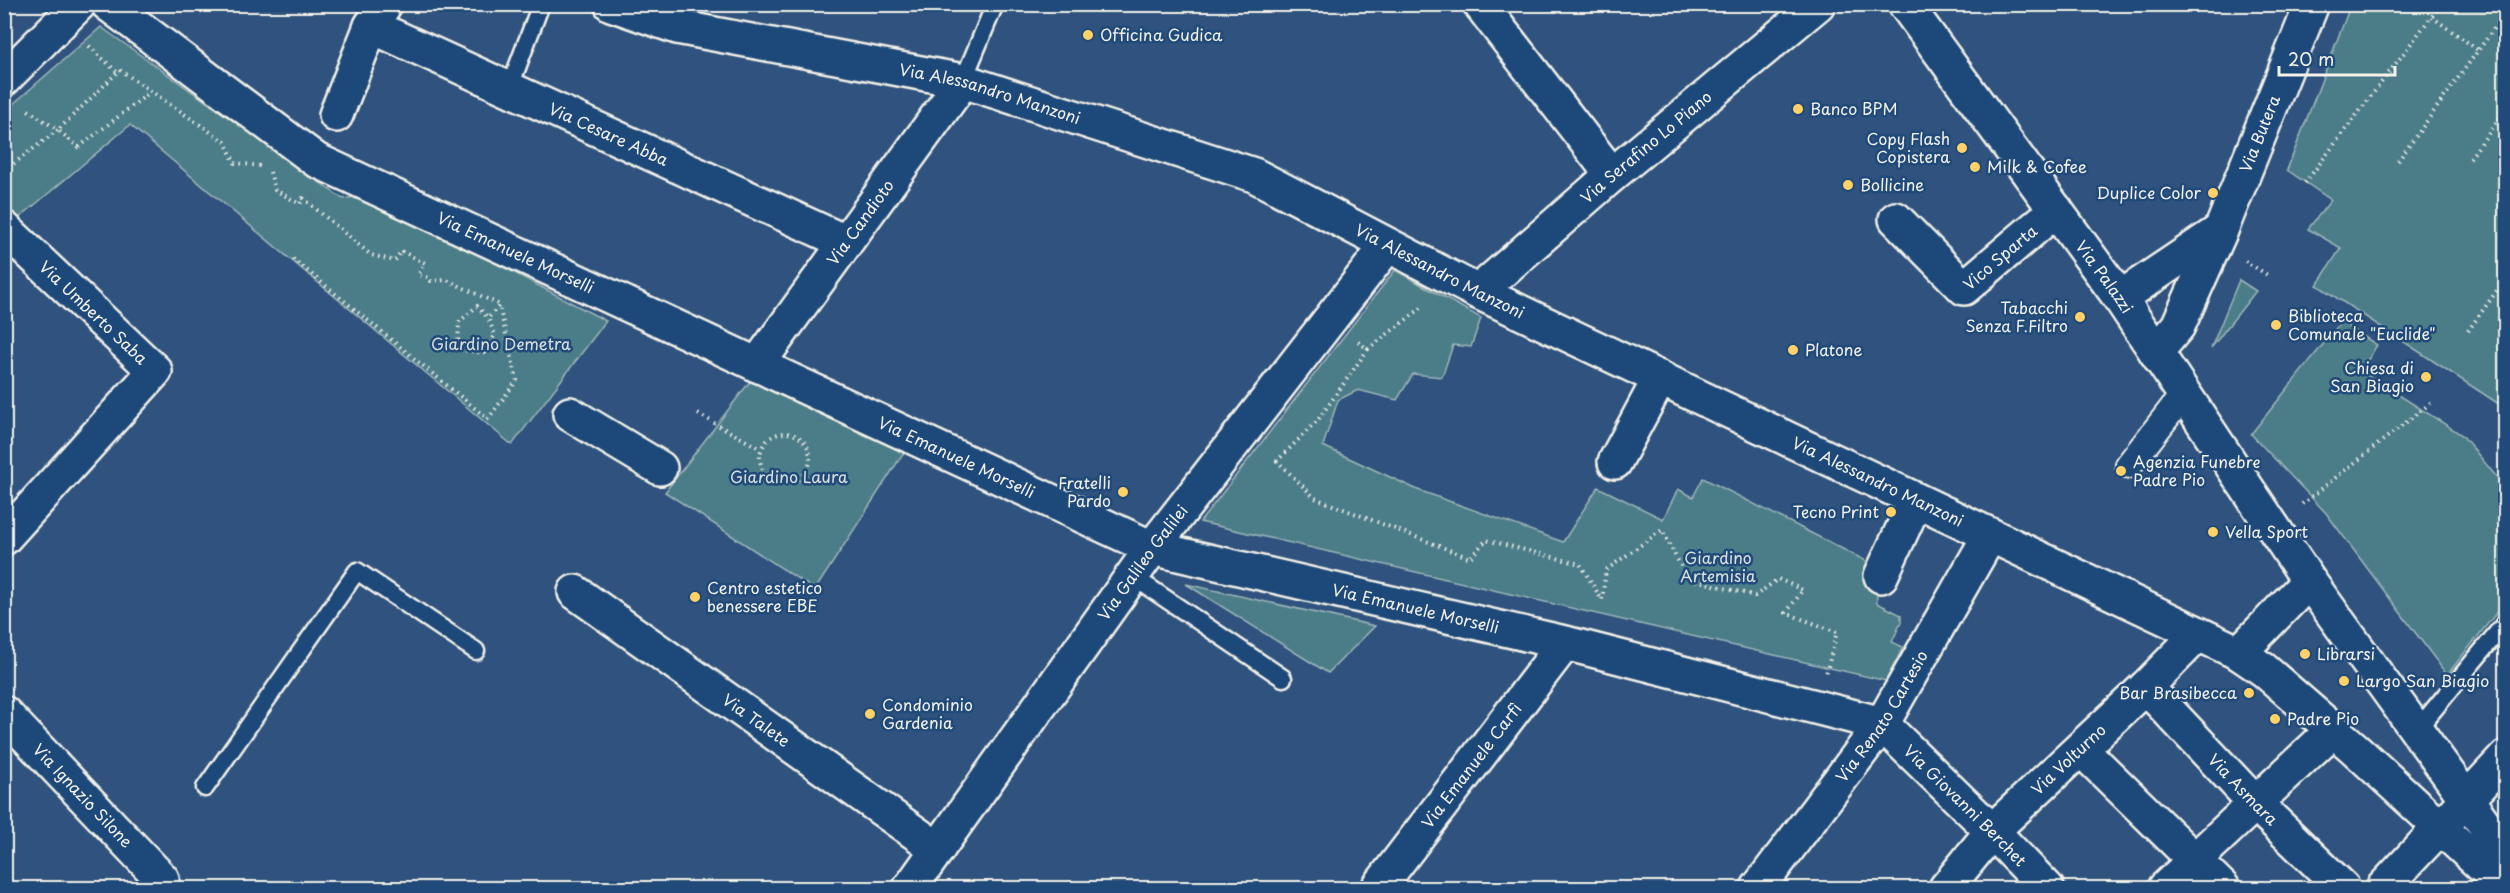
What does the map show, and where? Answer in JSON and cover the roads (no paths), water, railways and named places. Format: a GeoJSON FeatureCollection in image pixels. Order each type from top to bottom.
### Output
{"type":"FeatureCollection","features":[{"type":"Feature","properties":{"kind":"street"},"geometry":{"type":"LineString","coordinates":[[4,79],[79,4]]}},
{"type":"Feature","properties":{"kind":"street","name":"Via Emanuele Morselli"},"geometry":{"type":"LineString","coordinates":[[108,4],[316,160],[1152,548],[1565,643],[1882,724]]}},
{"type":"Feature","properties":{"kind":"street","name":"Via Alessandro Manzoni"},"geometry":{"type":"LineString","coordinates":[[611,4],[676,27],[963,81],[1254,175],[1478,292],[2235,651],[2265,670],[2505,888]]}},
{"type":"Feature","properties":{"kind":"street"},"geometry":{"type":"LineString","coordinates":[[1480,4],[1612,175]]}},
{"type":"Feature","properties":{"kind":"street","name":"Via Serafino Lo Piano"},"geometry":{"type":"LineString","coordinates":[[1478,292],[1612,175],[1818,4]]}},
{"type":"Feature","properties":{"kind":"street","name":"Via Palazzi"},"geometry":{"type":"LineString","coordinates":[[1905,4],[2120,298],[2301,569],[2505,854]]}},
{"type":"Feature","properties":{"kind":"street","name":"Via Butera"},"geometry":{"type":"LineString","coordinates":[[2156,352],[2178,327],[2221,231],[2312,4]]}},
{"type":"Feature","properties":{"kind":"street"},"geometry":{"type":"LineString","coordinates":[[336,115],[378,15]]}},
{"type":"Feature","properties":{"kind":"street","name":"Via Cesare Abba"},"geometry":{"type":"LineString","coordinates":[[378,15],[509,89],[845,242]]}},
{"type":"Feature","properties":{"kind":"street","name":"Via Candioto"},"geometry":{"type":"LineString","coordinates":[[757,365],[963,81]]}},
{"type":"Feature","properties":{"kind":"street","name":"Vico Sparta"},"geometry":{"type":"LineString","coordinates":[[1896,219],[1964,288],[2056,210]]}},
{"type":"Feature","properties":{"kind":"street","name":"Via Umberto Saba"},"geometry":{"type":"LineString","coordinates":[[4,228],[155,371],[4,538]]}},
{"type":"Feature","properties":{"kind":"street"},"geometry":{"type":"LineString","coordinates":[[2120,298],[2221,231]]}},
{"type":"Feature","properties":{"kind":"street","name":"Via Galileo Galilei"},"geometry":{"type":"LineString","coordinates":[[910,888],[1152,548],[1387,246]]}},
{"type":"Feature","properties":{"kind":"street"},"geometry":{"type":"LineString","coordinates":[[1615,462],[1660,378]]}},
{"type":"Feature","properties":{"kind":"street"},"geometry":{"type":"LineString","coordinates":[[2129,465],[2184,394]]}},
{"type":"Feature","properties":{"kind":"street"},"geometry":{"type":"LineString","coordinates":[[570,414],[660,468]]}},
{"type":"Feature","properties":{"kind":"street"},"geometry":{"type":"LineString","coordinates":[[1881,576],[1917,500]]}},
{"type":"Feature","properties":{"kind":"street","name":"Via Renato Cartesio"},"geometry":{"type":"LineString","coordinates":[[1758,888],[1882,724],[1990,535]]}},
{"type":"Feature","properties":{"kind":"street"},"geometry":{"type":"LineString","coordinates":[[2235,651],[2301,569]]}},
{"type":"Feature","properties":{"kind":"street","name":"Via Talete"},"geometry":{"type":"LineString","coordinates":[[575,592],[938,849]]}},
{"type":"Feature","properties":{"kind":"street","name":"Via Volturno"},"geometry":{"type":"LineString","coordinates":[[1946,888],[1992,831],[2146,687],[2198,634]]}},
{"type":"Feature","properties":{"kind":"street","name":"Via Emanuele Carfì"},"geometry":{"type":"LineString","coordinates":[[1378,888],[1565,643]]}},
{"type":"Feature","properties":{"kind":"street","name":"Via Asmara"},"geometry":{"type":"LineString","coordinates":[[2146,687],[2255,803],[2343,888]]}},
{"type":"Feature","properties":{"kind":"street","name":"Via Ignazio Silone"},"geometry":{"type":"LineString","coordinates":[[4,713],[162,879]]}},
{"type":"Feature","properties":{"kind":"street","name":"Via Giovanni Berchet"},"geometry":{"type":"LineString","coordinates":[[1882,724],[2047,888]]}},
{"type":"Feature","properties":{"kind":"street"},"geometry":{"type":"LineString","coordinates":[[2165,888],[2333,730]]}},
{"type":"Feature","properties":{"kind":"street"},"geometry":{"type":"LineString","coordinates":[[2081,748],[2223,888]]}},
{"type":"Feature","properties":{"kind":"street"},"geometry":{"type":"LineString","coordinates":[[2383,888],[2505,757]]}},
{"type":"Feature","properties":{"kind":"lane"},"geometry":{"type":"LineString","coordinates":[[509,89],[541,4]]}},
{"type":"Feature","properties":{"kind":"lane"},"geometry":{"type":"LineString","coordinates":[[963,81],[995,4]]}},
{"type":"Feature","properties":{"kind":"lane"},"geometry":{"type":"LineString","coordinates":[[205,788],[357,571],[476,651]]}},
{"type":"Feature","properties":{"kind":"lane"},"geometry":{"type":"LineString","coordinates":[[1132,576],[1282,678]]}},
{"type":"Feature","properties":{"kind":"lane"},"geometry":{"type":"LineString","coordinates":[[2416,730],[2505,622]]}},
{"type":"Feature","properties":{"kind":"place","name":"Officina Gudica"},"geometry":{"type":"Point","coordinates":[1088,35]}},
{"type":"Feature","properties":{"kind":"place","name":"Banco BPM"},"geometry":{"type":"Point","coordinates":[1798,109]}},
{"type":"Feature","properties":{"kind":"place","name":"Copy Flash Copistera"},"geometry":{"type":"Point","coordinates":[1962,148]}},
{"type":"Feature","properties":{"kind":"place","name":"Milk & Cofee"},"geometry":{"type":"Point","coordinates":[1975,167]}},
{"type":"Feature","properties":{"kind":"place","name":"Bollicine"},"geometry":{"type":"Point","coordinates":[1848,185]}},
{"type":"Feature","properties":{"kind":"place","name":"Duplice Color"},"geometry":{"type":"Point","coordinates":[2213,193]}},
{"type":"Feature","properties":{"kind":"place","name":"Tabacchi Senza F.Filtro"},"geometry":{"type":"Point","coordinates":[2080,317]}},
{"type":"Feature","properties":{"kind":"place","name":"Biblioteca Comunale \"Euclide\""},"geometry":{"type":"Point","coordinates":[2276,325]}},
{"type":"Feature","properties":{"kind":"place","name":"Platone"},"geometry":{"type":"Point","coordinates":[1793,350]}},
{"type":"Feature","properties":{"kind":"place","name":"Chiesa di San Biagio"},"geometry":{"type":"Point","coordinates":[2426,377]}},
{"type":"Feature","properties":{"kind":"place","name":"Agenzia Funebre Padre Pio"},"geometry":{"type":"Point","coordinates":[2121,471]}},
{"type":"Feature","properties":{"kind":"place","name":"Fratelli Pardo"},"geometry":{"type":"Point","coordinates":[1123,492]}},
{"type":"Feature","properties":{"kind":"place","name":"Tecno Print"},"geometry":{"type":"Point","coordinates":[1891,512]}},
{"type":"Feature","properties":{"kind":"place","name":"Vella Sport"},"geometry":{"type":"Point","coordinates":[2213,532]}},
{"type":"Feature","properties":{"kind":"place","name":"Centro estetico benessere EBE"},"geometry":{"type":"Point","coordinates":[695,597]}},
{"type":"Feature","properties":{"kind":"place","name":"Librarsi"},"geometry":{"type":"Point","coordinates":[2305,654]}},
{"type":"Feature","properties":{"kind":"place","name":"Largo San Biagio"},"geometry":{"type":"Point","coordinates":[2344,681]}},
{"type":"Feature","properties":{"kind":"place","name":"Bar Brasibecca"},"geometry":{"type":"Point","coordinates":[2249,693]}},
{"type":"Feature","properties":{"kind":"place","name":"Condominio Gardenia"},"geometry":{"type":"Point","coordinates":[870,714]}},
{"type":"Feature","properties":{"kind":"place","name":"Padre Pio"},"geometry":{"type":"Point","coordinates":[2275,719]}},
{"type":"Feature","properties":{"kind":"park label","name":"Giardino Demetra"},"geometry":{"type":"Point","coordinates":[501,344]}},
{"type":"Feature","properties":{"kind":"park label","name":"Giardino Laura"},"geometry":{"type":"Point","coordinates":[789,477]}},
{"type":"Feature","properties":{"kind":"park label","name":"Giardino Artemisia"},"geometry":{"type":"Point","coordinates":[1718,567]}}]}
